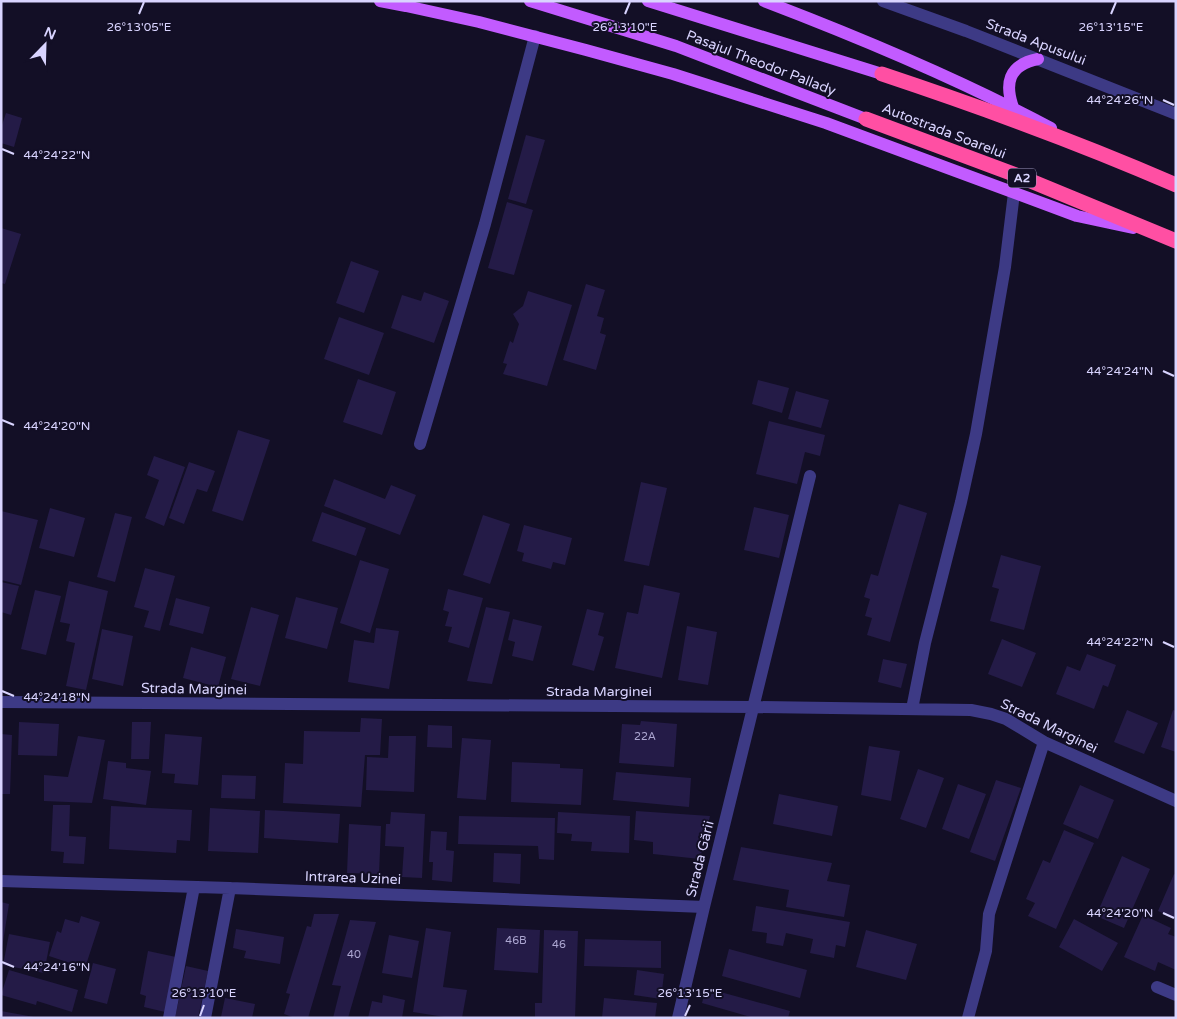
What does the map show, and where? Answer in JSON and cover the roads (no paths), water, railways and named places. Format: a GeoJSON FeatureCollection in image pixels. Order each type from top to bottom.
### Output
{"type":"FeatureCollection","features":[{"type":"Feature","properties":{"kind":"highway"},"geometry":{"type":"LineString","coordinates":[[882,74],[1086,148],[1176,185]]}},
{"type":"Feature","properties":{"kind":"highway","name":"Autostrada Soarelui"},"geometry":{"type":"LineString","coordinates":[[866,119],[1016,175],[1176,241]]}},
{"type":"Feature","properties":{"kind":"main road"},"geometry":{"type":"LineString","coordinates":[[380,1],[535,36],[632,62],[764,102],[872,139],[1077,216],[1156,233]]}},
{"type":"Feature","properties":{"kind":"main road","name":"Pasajul Theodor Pallady"},"geometry":{"type":"LineString","coordinates":[[530,1],[676,46],[866,119]]}},
{"type":"Feature","properties":{"kind":"main road","name":"Pasajul Theodor Pallady"},"geometry":{"type":"LineString","coordinates":[[648,1],[882,74]]}},
{"type":"Feature","properties":{"kind":"main road"},"geometry":{"type":"LineString","coordinates":[[764,1],[887,51],[1014,110],[1086,148]]}},
{"type":"Feature","properties":{"kind":"main road"},"geometry":{"type":"LineString","coordinates":[[1014,110],[1008,86],[1012,75],[1018,66],[1038,59]]}},
{"type":"Feature","properties":{"kind":"street","name":"Strada Apusului"},"geometry":{"type":"LineString","coordinates":[[883,1],[966,31],[1176,114]]}},
{"type":"Feature","properties":{"kind":"street"},"geometry":{"type":"LineString","coordinates":[[420,444],[485,224],[535,36]]}},
{"type":"Feature","properties":{"kind":"street"},"geometry":{"type":"LineString","coordinates":[[912,709],[976,434],[1004,267],[1014,193]]}},
{"type":"Feature","properties":{"kind":"street","name":"Strada Gării"},"geometry":{"type":"LineString","coordinates":[[678,1018],[810,476]]}},
{"type":"Feature","properties":{"kind":"street","name":"Strada Marginei"},"geometry":{"type":"LineString","coordinates":[[1,702],[971,710],[1006,719],[1044,742],[1176,801]]}},
{"type":"Feature","properties":{"kind":"street"},"geometry":{"type":"LineString","coordinates":[[968,1018],[986,951],[989,914],[1044,742]]}},
{"type":"Feature","properties":{"kind":"street","name":"Intrarea Uzinei"},"geometry":{"type":"LineString","coordinates":[[1,881],[704,906]]}},
{"type":"Feature","properties":{"kind":"street"},"geometry":{"type":"LineString","coordinates":[[169,1018],[194,887]]}},
{"type":"Feature","properties":{"kind":"street"},"geometry":{"type":"LineString","coordinates":[[205,1018],[230,888]]}},
{"type":"Feature","properties":{"kind":"street"},"geometry":{"type":"LineString","coordinates":[[1157,987],[1176,996]]}}]}
